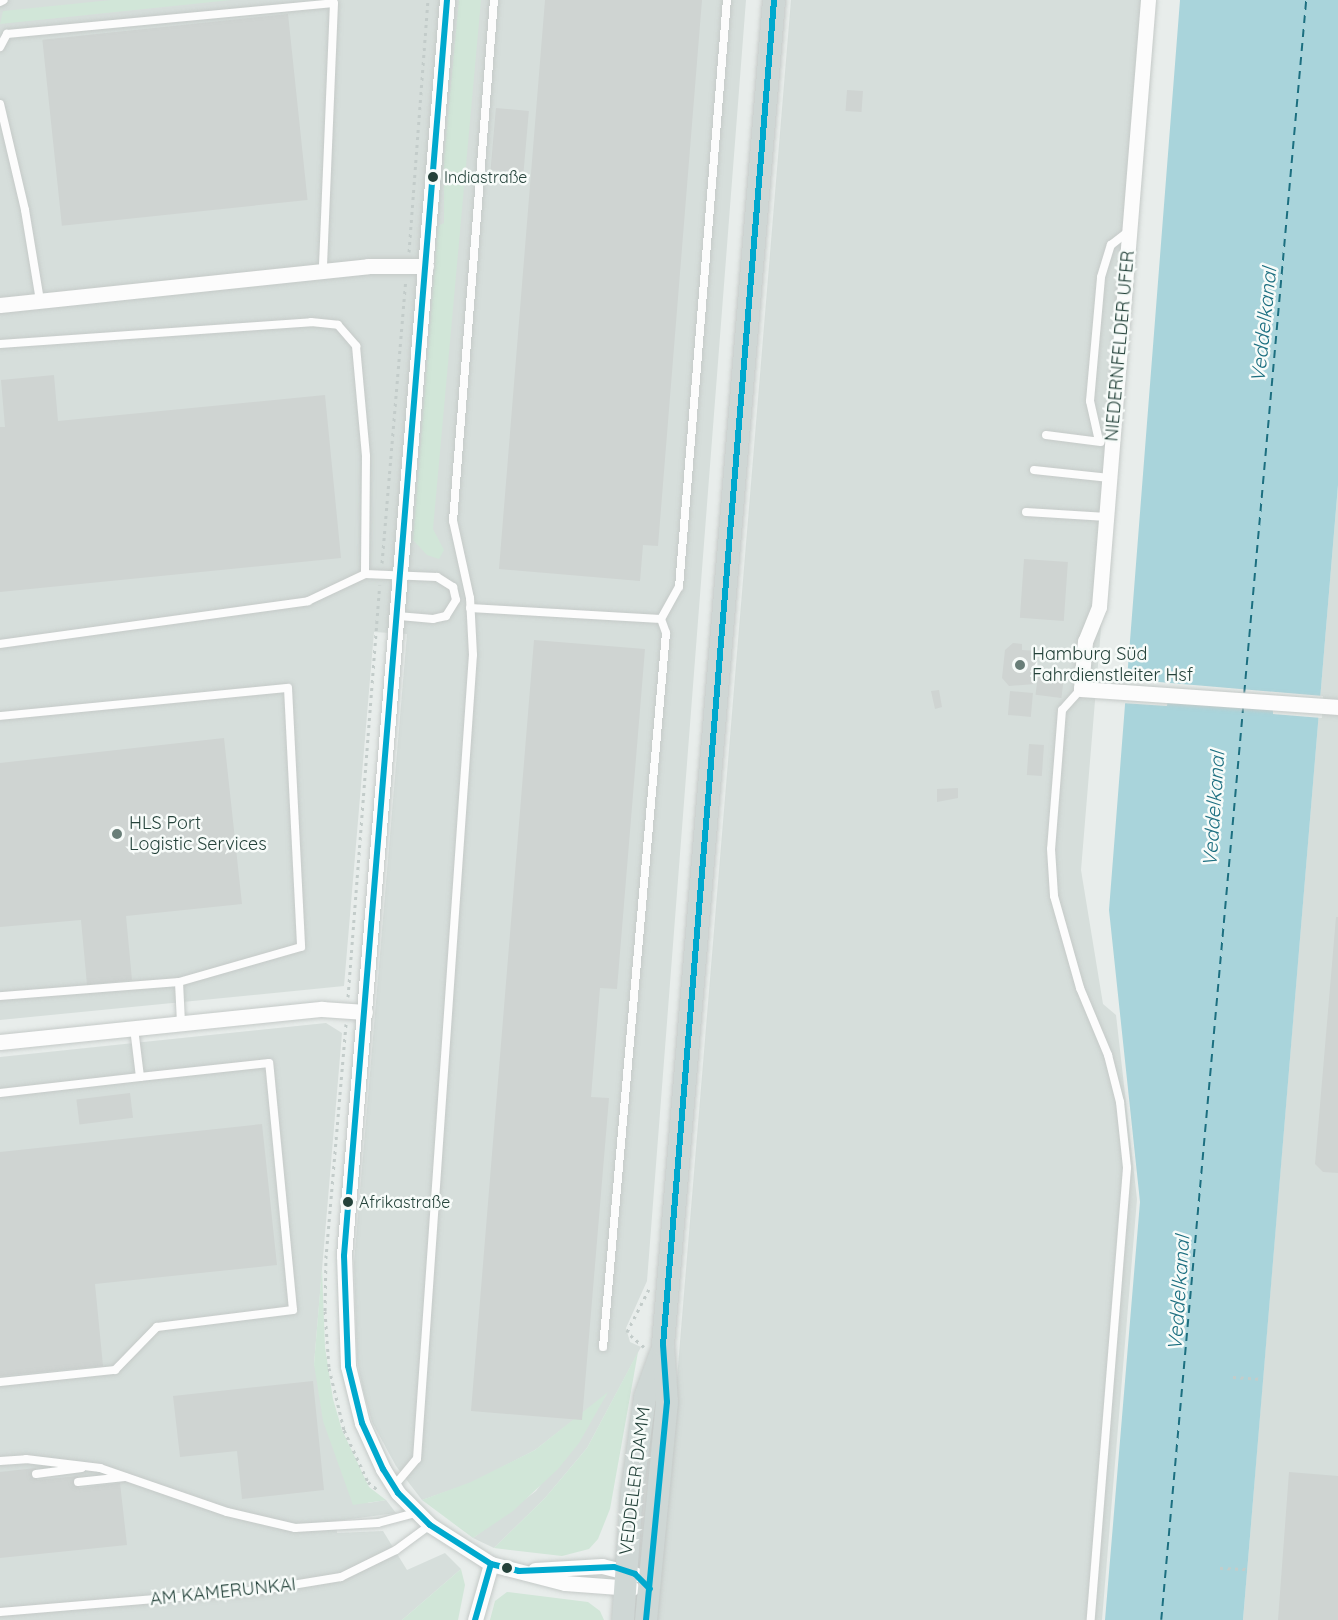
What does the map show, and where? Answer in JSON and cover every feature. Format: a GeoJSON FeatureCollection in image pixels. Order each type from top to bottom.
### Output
{"type":"FeatureCollection","features":[{"type":"Feature","properties":{"kind":"main road","name":"VEDDELER DAMM"},"geometry":{"type":"LineString","coordinates":[[646,1620],[667,1402],[663,1345],[774,0]]}},
{"type":"Feature","properties":{"kind":"main road","name":"VEDDELER DAMM"},"geometry":{"type":"LineString","coordinates":[[623,1620],[625,1578],[645,1397],[663,1345]]}},
{"type":"Feature","properties":{"kind":"street"},"geometry":{"type":"LineString","coordinates":[[447,0],[344,1256],[345,1330],[350,1381],[360,1417],[394,1486],[429,1525],[491,1564],[519,1571],[602,1566],[650,1589]]}},
{"type":"Feature","properties":{"kind":"street","name":"NIEDERNFELDER UFER"},"geometry":{"type":"LineString","coordinates":[[1082,689],[1085,641],[1100,607],[1110,478],[1106,446],[1129,231],[1148,0]]}},
{"type":"Feature","properties":{"kind":"street"},"geometry":{"type":"LineString","coordinates":[[0,305],[323,271],[426,266]]}},
{"type":"Feature","properties":{"kind":"street"},"geometry":{"type":"LineString","coordinates":[[1082,689],[1338,707]]}},
{"type":"Feature","properties":{"kind":"street"},"geometry":{"type":"LineString","coordinates":[[0,1042],[322,1009],[365,1012]]}},
{"type":"Feature","properties":{"kind":"street"},"geometry":{"type":"LineString","coordinates":[[475,1620],[491,1564]]}},
{"type":"Feature","properties":{"kind":"lane"},"geometry":{"type":"LineString","coordinates":[[394,1486],[417,1459],[473,655],[470,598],[453,521],[494,0]]}},
{"type":"Feature","properties":{"kind":"lane"},"geometry":{"type":"LineString","coordinates":[[603,1347],[666,633],[661,619],[678,587],[727,0]]}},
{"type":"Feature","properties":{"kind":"lane"},"geometry":{"type":"LineString","coordinates":[[0,46],[7,34],[334,3],[323,271]]}},
{"type":"Feature","properties":{"kind":"lane"},"geometry":{"type":"LineString","coordinates":[[0,104],[25,210],[40,300]]}},
{"type":"Feature","properties":{"kind":"lane"},"geometry":{"type":"LineString","coordinates":[[1046,435],[1106,446],[1090,401],[1101,277],[1111,245],[1129,231]]}},
{"type":"Feature","properties":{"kind":"lane"},"geometry":{"type":"LineString","coordinates":[[0,344],[311,322],[338,325],[356,346],[366,456],[365,574]]}},
{"type":"Feature","properties":{"kind":"lane"},"geometry":{"type":"LineString","coordinates":[[1034,470],[1110,478]]}},
{"type":"Feature","properties":{"kind":"lane"},"geometry":{"type":"LineString","coordinates":[[1026,512],[1107,517]]}},
{"type":"Feature","properties":{"kind":"lane"},"geometry":{"type":"LineString","coordinates":[[0,644],[308,601],[365,574],[443,578],[453,587],[456,600],[451,612],[440,619],[397,616]]}},
{"type":"Feature","properties":{"kind":"lane"},"geometry":{"type":"LineString","coordinates":[[456,600],[470,598]]}},
{"type":"Feature","properties":{"kind":"lane"},"geometry":{"type":"LineString","coordinates":[[470,608],[661,619]]}},
{"type":"Feature","properties":{"kind":"lane"},"geometry":{"type":"LineString","coordinates":[[0,716],[288,688],[301,947],[179,982],[0,996]]}},
{"type":"Feature","properties":{"kind":"lane"},"geometry":{"type":"LineString","coordinates":[[1082,689],[1062,710],[1051,849],[1054,896],[1068,955],[1110,1064],[1120,1102],[1127,1168],[1091,1620]]}},
{"type":"Feature","properties":{"kind":"lane"},"geometry":{"type":"LineString","coordinates":[[179,982],[181,1023]]}},
{"type":"Feature","properties":{"kind":"lane"},"geometry":{"type":"LineString","coordinates":[[134,1028],[140,1077]]}},
{"type":"Feature","properties":{"kind":"lane"},"geometry":{"type":"LineString","coordinates":[[0,1093],[269,1063],[292,1310],[157,1327],[115,1370],[0,1382]]}},
{"type":"Feature","properties":{"kind":"lane"},"geometry":{"type":"LineString","coordinates":[[0,1461],[26,1460],[100,1468],[135,1478],[227,1512],[296,1528],[378,1523],[416,1512]]}},
{"type":"Feature","properties":{"kind":"lane"},"geometry":{"type":"LineString","coordinates":[[36,1474],[100,1468]]}},
{"type":"Feature","properties":{"kind":"lane"},"geometry":{"type":"LineString","coordinates":[[78,1482],[135,1478]]}},
{"type":"Feature","properties":{"kind":"lane","name":"AM KAMERUNKAI"},"geometry":{"type":"LineString","coordinates":[[0,1612],[262,1590],[341,1577],[396,1550],[429,1525]]}},
{"type":"Feature","properties":{"kind":"path"},"geometry":{"type":"LineString","coordinates":[[639,1355],[643,1345],[627,1332],[652,1284]]}},
{"type":"Feature","properties":{"kind":"path"},"geometry":{"type":"LineString","coordinates":[[1233,1377],[1263,1379]]}},
{"type":"Feature","properties":{"kind":"path"},"geometry":{"type":"LineString","coordinates":[[1220,1568],[1248,1569]]}},
{"type":"Feature","properties":{"kind":"shaded area"},"geometry":{"type":"Polygon","coordinates":[[[0,0],[746,0],[647,1281],[626,1328],[630,1342],[641,1347],[587,1448],[545,1498],[494,1548],[473,1538],[536,1491],[607,1394],[535,1450],[471,1483],[422,1500],[396,1466],[372,1422],[363,1390],[357,1360],[354,1263],[407,634],[374,632],[344,986],[0,1020],[0,0]]]}},
{"type":"Feature","properties":{"kind":"shaded area"},"geometry":{"type":"Polygon","coordinates":[[[791,0],[1153,0],[1081,870],[1103,1004],[1116,1015],[1137,1199],[1102,1620],[657,1620],[791,0]]]}},
{"type":"Feature","properties":{"kind":"shaded area"},"geometry":{"type":"Polygon","coordinates":[[[1338,485],[1338,1620],[1243,1620],[1263,1379],[1338,485]]]}},
{"type":"Feature","properties":{"kind":"shaded area"},"geometry":{"type":"Polygon","coordinates":[[[326,1023],[342,1033],[314,1364],[368,1503],[386,1500],[396,1513],[336,1521],[337,1533],[383,1531],[407,1570],[445,1553],[461,1569],[402,1620],[0,1620],[0,1057],[326,1023]]]}},
{"type":"Feature","properties":{"kind":"green space"},"geometry":{"type":"Polygon","coordinates":[[[111,0],[231,0],[0,24],[3,11],[111,0]]]}},
{"type":"Feature","properties":{"kind":"green space"},"geometry":{"type":"Polygon","coordinates":[[[459,0],[481,0],[433,529],[444,550],[439,559],[427,555],[413,540],[438,226],[444,223],[444,158],[459,0]]]}},
{"type":"Feature","properties":{"kind":"green space"},"geometry":{"type":"Polygon","coordinates":[[[322,1268],[325,1347],[333,1399],[342,1430],[369,1487],[386,1500],[353,1505],[323,1421],[314,1364],[322,1268]]]}},
{"type":"Feature","properties":{"kind":"green space"},"geometry":{"type":"Polygon","coordinates":[[[638,1352],[610,1509],[598,1539],[589,1549],[562,1556],[494,1548],[545,1498],[587,1448],[638,1352]]]}},
{"type":"Feature","properties":{"kind":"green space"},"geometry":{"type":"Polygon","coordinates":[[[608,1392],[579,1443],[558,1469],[513,1511],[473,1538],[422,1500],[471,1482],[535,1450],[608,1392]]]}},
{"type":"Feature","properties":{"kind":"green space"},"geometry":{"type":"Polygon","coordinates":[[[461,1569],[465,1585],[458,1620],[402,1620],[461,1569]]]}},
{"type":"Feature","properties":{"kind":"green space"},"geometry":{"type":"Polygon","coordinates":[[[507,1592],[588,1602],[600,1611],[604,1620],[490,1620],[495,1601],[507,1592]]]}},
{"type":"Feature","properties":{"kind":"water","name":"Veddelkanal"},"geometry":{"type":"Polygon","coordinates":[[[1180,0],[1338,0],[1338,485],[1243,1620],[1105,1620],[1140,1202],[1109,910],[1180,0]]]}},
{"type":"Feature","properties":{"kind":"pier"},"geometry":{"type":"Polygon","coordinates":[[[1124,679],[1323,696],[1322,718],[1273,714],[1273,708],[1168,699],[1167,706],[1122,703],[1124,679]]]}},
{"type":"Feature","properties":{"kind":"building"},"geometry":{"type":"Polygon","coordinates":[[[545,0],[702,0],[658,546],[643,545],[640,581],[499,569],[545,0]]]}},
{"type":"Feature","properties":{"kind":"building"},"geometry":{"type":"Polygon","coordinates":[[[288,14],[308,200],[62,226],[42,40],[288,14]]]}},
{"type":"Feature","properties":{"kind":"building"},"geometry":{"type":"Polygon","coordinates":[[[847,90],[863,91],[861,112],[846,111],[847,90]]]}},
{"type":"Feature","properties":{"kind":"building"},"geometry":{"type":"Polygon","coordinates":[[[496,108],[529,111],[523,173],[491,170],[496,108]]]}},
{"type":"Feature","properties":{"kind":"building"},"geometry":{"type":"Polygon","coordinates":[[[54,375],[58,421],[325,395],[341,558],[0,592],[0,427],[5,427],[1,380],[54,375]]]}},
{"type":"Feature","properties":{"kind":"building"},"geometry":{"type":"Polygon","coordinates":[[[1024,559],[1068,562],[1064,621],[1020,618],[1024,559]]]}},
{"type":"Feature","properties":{"kind":"building"},"geometry":{"type":"Polygon","coordinates":[[[534,640],[645,649],[617,989],[600,988],[591,1097],[609,1098],[582,1420],[471,1411],[534,640]]]}},
{"type":"Feature","properties":{"kind":"building","name":"Hamburg Süd Fahrdienstleiter Hsf"},"geometry":{"type":"Polygon","coordinates":[[[1013,643],[1022,644],[1022,650],[1038,651],[1035,684],[1009,686],[1002,678],[1005,650],[1013,643]]]}},
{"type":"Feature","properties":{"kind":"building"},"geometry":{"type":"Polygon","coordinates":[[[1038,675],[1064,678],[1061,698],[1036,695],[1038,675]]]}},
{"type":"Feature","properties":{"kind":"building"},"geometry":{"type":"Polygon","coordinates":[[[939,690],[942,707],[935,709],[931,691],[939,690]]]}},
{"type":"Feature","properties":{"kind":"building"},"geometry":{"type":"Polygon","coordinates":[[[1010,691],[1033,693],[1031,717],[1008,715],[1010,691]]]}},
{"type":"Feature","properties":{"kind":"building","name":"HLS Port Logistic Services"},"geometry":{"type":"Polygon","coordinates":[[[224,738],[242,904],[126,916],[132,980],[87,985],[81,920],[0,927],[0,763],[224,738]]]}},
{"type":"Feature","properties":{"kind":"building"},"geometry":{"type":"Polygon","coordinates":[[[1029,744],[1044,745],[1042,776],[1027,775],[1029,744]]]}},
{"type":"Feature","properties":{"kind":"building"},"geometry":{"type":"Polygon","coordinates":[[[958,788],[958,798],[937,802],[937,789],[958,788]]]}},
{"type":"Feature","properties":{"kind":"building"},"geometry":{"type":"Polygon","coordinates":[[[1336,917],[1338,917],[1338,1173],[1323,1172],[1315,1164],[1336,917]]]}},
{"type":"Feature","properties":{"kind":"building"},"geometry":{"type":"Polygon","coordinates":[[[130,1093],[133,1118],[79,1124],[76,1100],[130,1093]]]}},
{"type":"Feature","properties":{"kind":"building"},"geometry":{"type":"Polygon","coordinates":[[[262,1124],[277,1265],[95,1284],[103,1366],[0,1376],[0,1152],[262,1124]]]}},
{"type":"Feature","properties":{"kind":"building"},"geometry":{"type":"Polygon","coordinates":[[[313,1381],[324,1490],[242,1499],[237,1451],[180,1457],[173,1396],[313,1381]]]}},
{"type":"Feature","properties":{"kind":"building"},"geometry":{"type":"Polygon","coordinates":[[[36,1468],[37,1480],[78,1476],[79,1488],[120,1483],[127,1545],[0,1558],[0,1472],[36,1468]]]}},
{"type":"Feature","properties":{"kind":"building"},"geometry":{"type":"Polygon","coordinates":[[[1289,1472],[1338,1476],[1338,1620],[1278,1620],[1289,1472]]]}},
{"type":"Feature","properties":{"kind":"ferry route"},"geometry":{"type":"LineString","coordinates":[[1244,693],[1306,0]]}},
{"type":"Feature","properties":{"kind":"ferry route"},"geometry":{"type":"LineString","coordinates":[[1161,1620],[1243,707]]}},
{"type":"Feature","properties":{"kind":"transit line"},"geometry":{"type":"LineString","coordinates":[[447,0],[344,1256],[348,1366],[362,1423],[383,1469],[398,1493],[430,1525],[491,1564],[519,1571],[614,1567],[635,1574],[650,1589]]}},
{"type":"Feature","properties":{"kind":"transit line"},"geometry":{"type":"LineString","coordinates":[[646,1620],[667,1402],[663,1345],[774,0]]}},
{"type":"Feature","properties":{"kind":"transit line"},"geometry":{"type":"LineString","coordinates":[[475,1620],[491,1564]]}},
{"type":"Feature","properties":{"kind":"place","name":"Indiastraße"},"geometry":{"type":"Point","coordinates":[433,177]}},
{"type":"Feature","properties":{"kind":"place","name":"Hamburg Süd Fahrdienstleiter Hsf"},"geometry":{"type":"Point","coordinates":[1020,665]}},
{"type":"Feature","properties":{"kind":"place","name":"HLS Port Logistic Services"},"geometry":{"type":"Point","coordinates":[117,834]}},
{"type":"Feature","properties":{"kind":"place","name":"Afrikastraße"},"geometry":{"type":"Point","coordinates":[348,1202]}}]}
